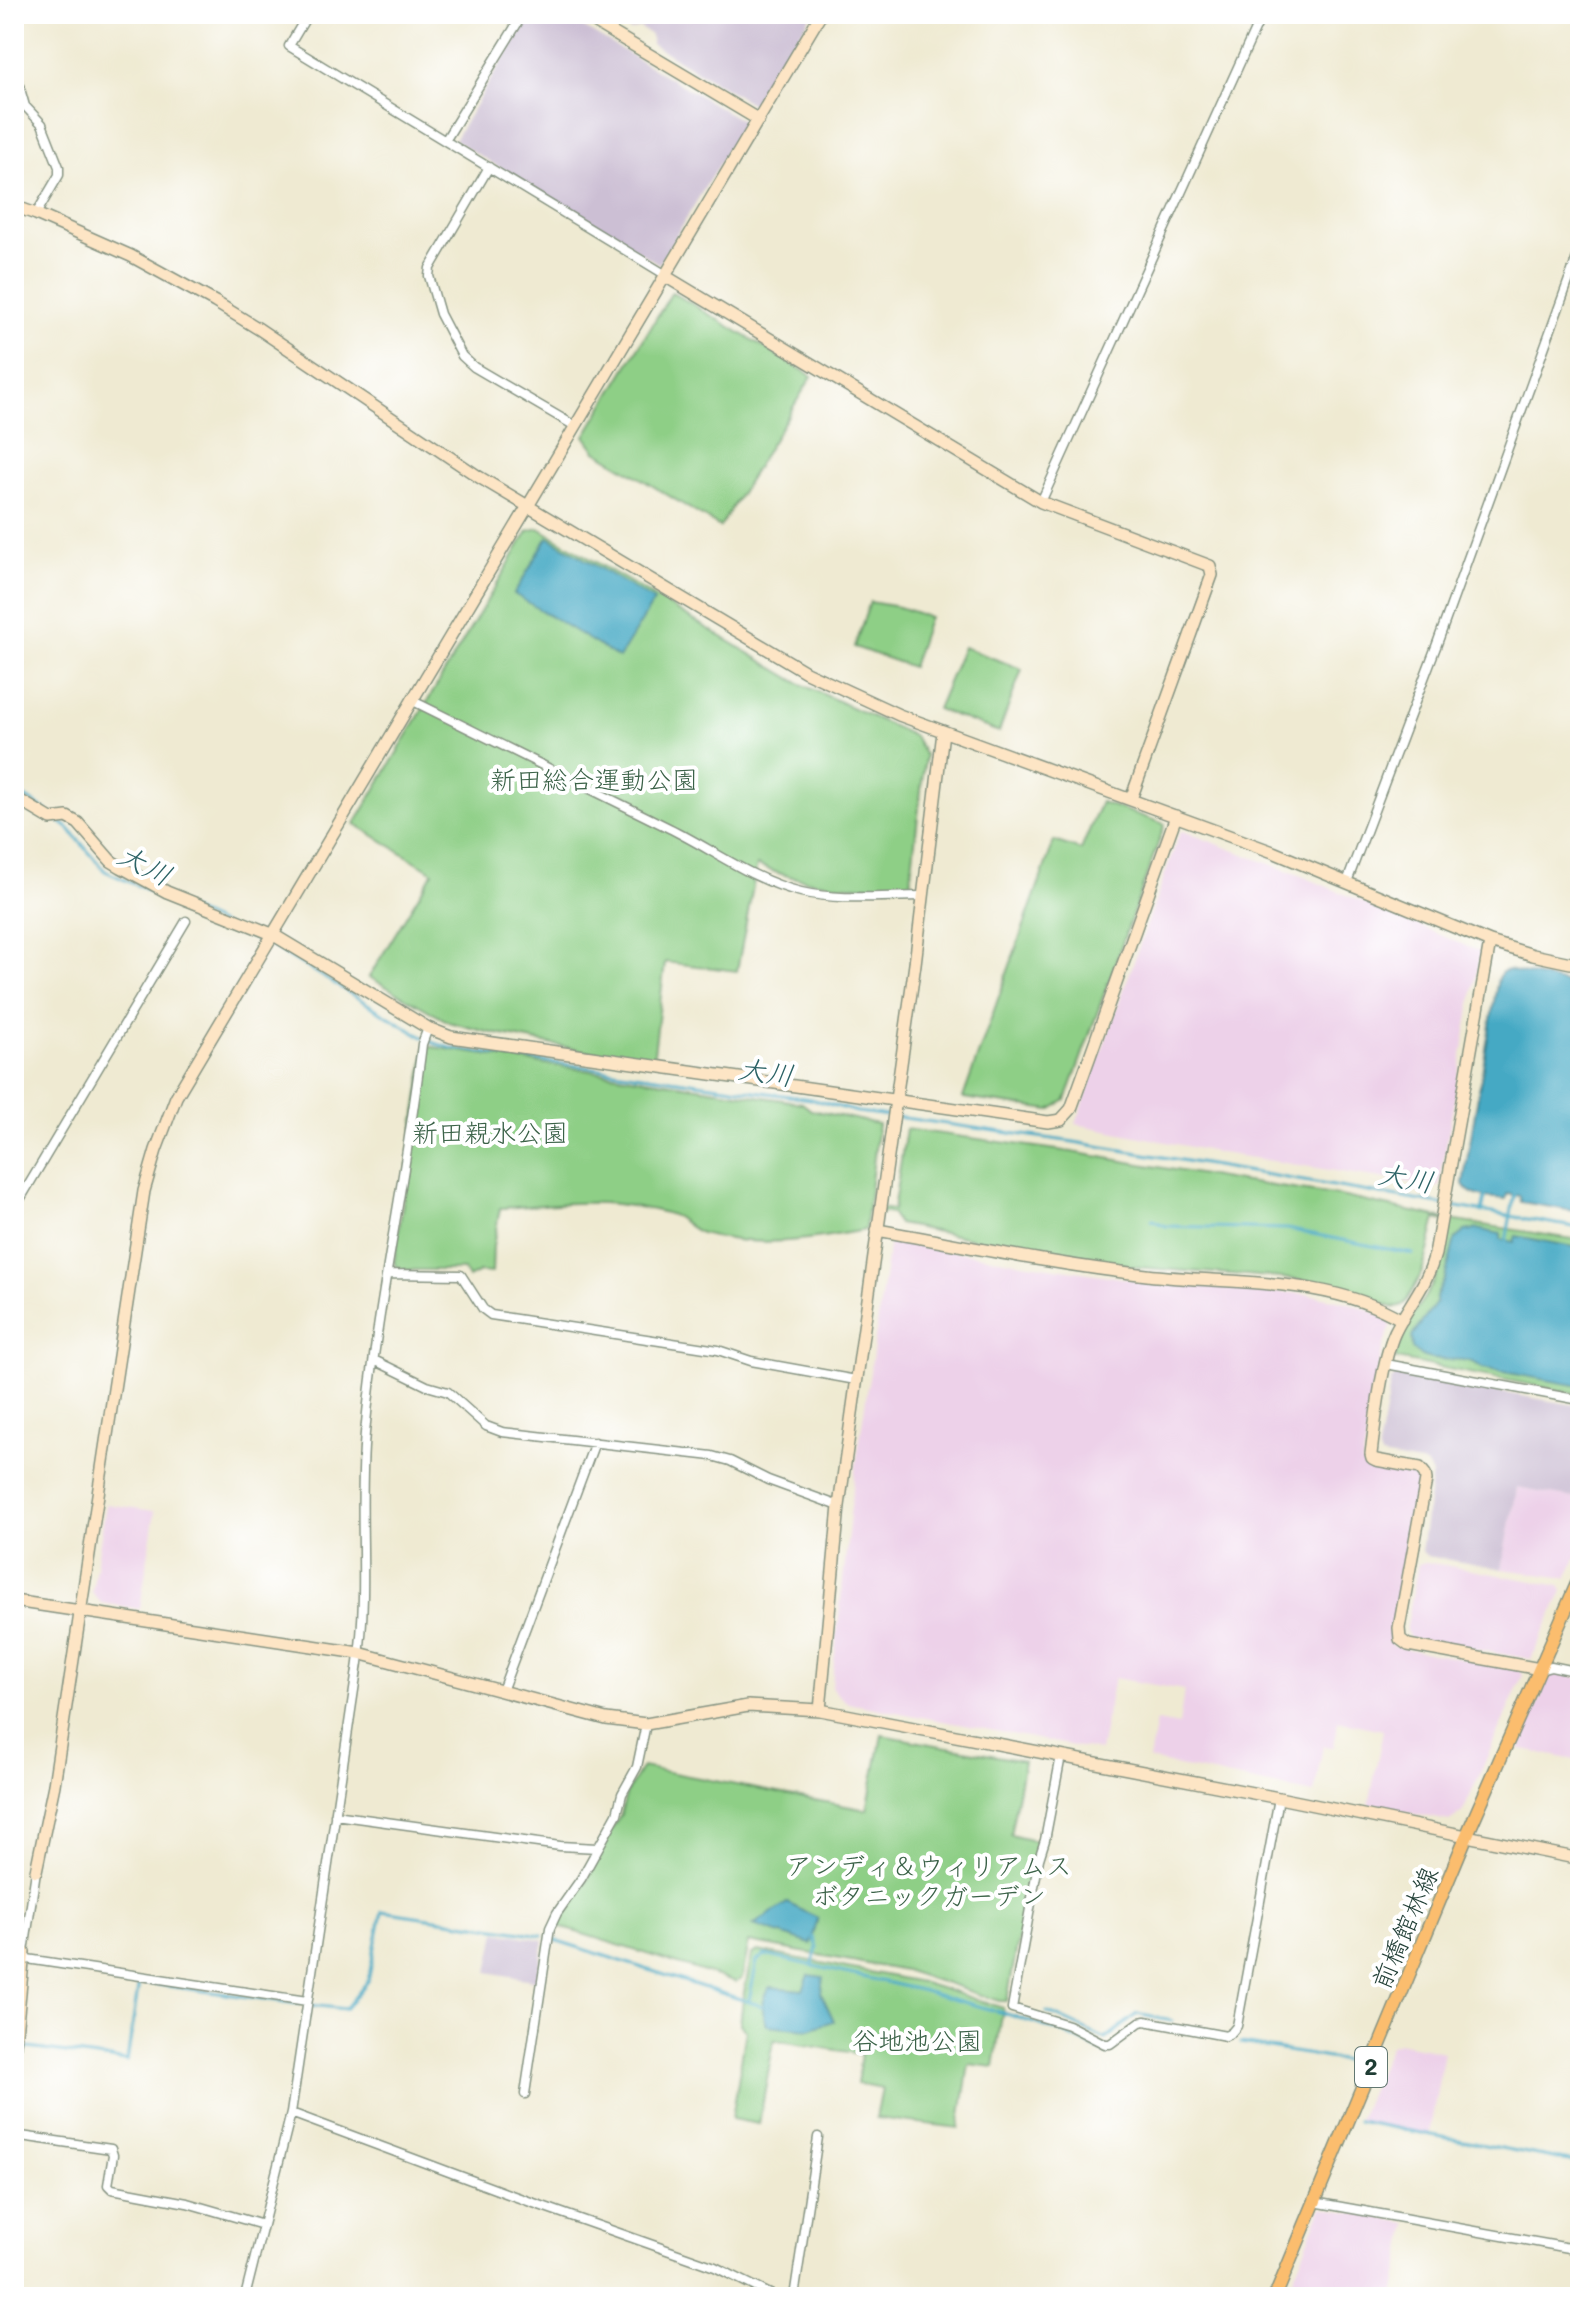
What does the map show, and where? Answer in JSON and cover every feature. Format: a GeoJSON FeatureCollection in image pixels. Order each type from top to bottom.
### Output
{"type":"FeatureCollection","features":[{"type":"Feature","properties":{"kind":"main road","name":"前橋館林線"},"geometry":{"type":"LineString","coordinates":[[1275,2297],[1466,1837],[1580,1577]]}},
{"type":"Feature","properties":{"kind":"street"},"geometry":{"type":"LineString","coordinates":[[308,14],[289,46],[1041,502],[1207,564],[1212,569],[1212,575],[1131,799]]}},
{"type":"Feature","properties":{"kind":"street"},"geometry":{"type":"LineString","coordinates":[[445,141],[523,14]]}},
{"type":"Feature","properties":{"kind":"street"},"geometry":{"type":"LineString","coordinates":[[581,14],[759,120]]}},
{"type":"Feature","properties":{"kind":"street"},"geometry":{"type":"LineString","coordinates":[[14,2054],[21,1956],[50,1811],[144,1191],[176,1097],[821,14]]}},
{"type":"Feature","properties":{"kind":"street"},"geometry":{"type":"LineString","coordinates":[[1041,502],[1262,14]]}},
{"type":"Feature","properties":{"kind":"street"},"geometry":{"type":"LineString","coordinates":[[14,68],[25,106],[42,124],[59,167],[59,175],[36,214]]}},
{"type":"Feature","properties":{"kind":"street"},"geometry":{"type":"LineString","coordinates":[[489,167],[430,268],[429,276],[440,314],[455,346],[474,367],[575,426]]}},
{"type":"Feature","properties":{"kind":"street"},"geometry":{"type":"LineString","coordinates":[[14,206],[131,256],[215,302],[527,505],[806,672],[861,699],[1273,852],[1490,942],[1580,965]]}},
{"type":"Feature","properties":{"kind":"street"},"geometry":{"type":"LineString","coordinates":[[1347,882],[1580,249]]}},
{"type":"Feature","properties":{"kind":"street"},"geometry":{"type":"LineString","coordinates":[[411,700],[784,887],[845,897],[923,896]]}},
{"type":"Feature","properties":{"kind":"street"},"geometry":{"type":"LineString","coordinates":[[820,1710],[839,1506],[943,732]]}},
{"type":"Feature","properties":{"kind":"street"},"geometry":{"type":"LineString","coordinates":[[14,797],[51,819],[72,818],[111,861],[167,892],[267,941],[428,1028],[451,1037],[895,1105],[1048,1122],[1061,1120],[1076,1095],[1176,816]]}},
{"type":"Feature","properties":{"kind":"street"},"geometry":{"type":"LineString","coordinates":[[14,1204],[19,1201],[186,921]]}},
{"type":"Feature","properties":{"kind":"street"},"geometry":{"type":"LineString","coordinates":[[1490,942],[1430,1271],[1391,1341],[1371,1449],[1372,1458],[1420,1468],[1426,1480],[1399,1628],[1400,1639],[1408,1645],[1540,1669],[1551,1666],[1580,1672]]}},
{"type":"Feature","properties":{"kind":"street"},"geometry":{"type":"LineString","coordinates":[[245,2297],[291,2113],[359,1653],[365,1592],[362,1474],[374,1360],[422,1044],[428,1028]]}},
{"type":"Feature","properties":{"kind":"street"},"geometry":{"type":"LineString","coordinates":[[877,1230],[1148,1275],[1305,1288],[1359,1300],[1402,1320]]}},
{"type":"Feature","properties":{"kind":"street"},"geometry":{"type":"LineString","coordinates":[[388,1274],[461,1275],[483,1309],[491,1315],[718,1350],[751,1361],[856,1380]]}},
{"type":"Feature","properties":{"kind":"street"},"geometry":{"type":"LineString","coordinates":[[374,1360],[427,1386],[448,1392],[486,1426],[502,1432],[712,1456],[839,1506]]}},
{"type":"Feature","properties":{"kind":"street"},"geometry":{"type":"LineString","coordinates":[[1386,1364],[1580,1400]]}},
{"type":"Feature","properties":{"kind":"street"},"geometry":{"type":"LineString","coordinates":[[502,1691],[595,1442]]}},
{"type":"Feature","properties":{"kind":"street"},"geometry":{"type":"LineString","coordinates":[[14,1601],[359,1653],[606,1719],[646,1724],[748,1706],[820,1710],[1580,1859]]}},
{"type":"Feature","properties":{"kind":"street"},"geometry":{"type":"LineString","coordinates":[[525,2094],[550,1928],[617,1814],[622,1794],[637,1767],[646,1724]]}},
{"type":"Feature","properties":{"kind":"street"},"geometry":{"type":"LineString","coordinates":[[1061,1756],[1012,2008],[1068,2025],[1105,2044],[1110,2044],[1145,2021],[1226,2036],[1237,2026],[1279,1798]]}},
{"type":"Feature","properties":{"kind":"street"},"geometry":{"type":"LineString","coordinates":[[335,1815],[560,1846],[597,1848]]}},
{"type":"Feature","properties":{"kind":"street"},"geometry":{"type":"LineString","coordinates":[[21,1956],[307,2001]]}},
{"type":"Feature","properties":{"kind":"street"},"geometry":{"type":"LineString","coordinates":[[291,2113],[715,2267],[776,2297]]}},
{"type":"Feature","properties":{"kind":"street"},"geometry":{"type":"LineString","coordinates":[[14,2135],[111,2149],[113,2155],[108,2185],[112,2189],[187,2203],[263,2225]]}},
{"type":"Feature","properties":{"kind":"street"},"geometry":{"type":"LineString","coordinates":[[794,2297],[818,2137]]}},
{"type":"Feature","properties":{"kind":"street"},"geometry":{"type":"LineString","coordinates":[[1314,2202],[1580,2250]]}},
{"type":"Feature","properties":{"kind":"shaded area"},"geometry":{"type":"Polygon","coordinates":[[[531,14],[561,14],[744,122],[659,264],[454,140],[531,14]]]}},
{"type":"Feature","properties":{"kind":"shaded area"},"geometry":{"type":"Polygon","coordinates":[[[603,14],[812,14],[759,103],[752,104],[652,44],[651,35],[640,28],[631,31],[603,14]]]}},
{"type":"Feature","properties":{"kind":"shaded area"},"geometry":{"type":"Polygon","coordinates":[[[1180,832],[1309,879],[1480,952],[1439,1187],[1221,1153],[1076,1124],[1180,832]]]}},
{"type":"Feature","properties":{"kind":"shaded area"},"geometry":{"type":"Polygon","coordinates":[[[894,1241],[1148,1282],[1307,1294],[1347,1302],[1389,1318],[1391,1327],[1380,1359],[1362,1464],[1416,1473],[1420,1480],[1391,1646],[1521,1670],[1523,1675],[1463,1812],[1449,1821],[1369,1805],[1383,1730],[1338,1721],[1334,1747],[1323,1746],[1314,1794],[1149,1760],[1156,1721],[1179,1725],[1184,1690],[1114,1678],[1100,1751],[848,1703],[838,1695],[832,1688],[833,1672],[854,1479],[889,1245],[894,1241]]]}},
{"type":"Feature","properties":{"kind":"shaded area"},"geometry":{"type":"Polygon","coordinates":[[[1398,1375],[1580,1406],[1580,1499],[1517,1488],[1502,1569],[1427,1556],[1421,1552],[1432,1474],[1426,1464],[1381,1456],[1378,1449],[1391,1380],[1398,1375]]]}},
{"type":"Feature","properties":{"kind":"shaded area"},"geometry":{"type":"Polygon","coordinates":[[[1517,1488],[1580,1499],[1580,1550],[1567,1578],[1502,1569],[1517,1488]]]}},
{"type":"Feature","properties":{"kind":"shaded area"},"geometry":{"type":"Polygon","coordinates":[[[106,1504],[155,1511],[140,1609],[101,1603],[92,1592],[106,1504]]]}},
{"type":"Feature","properties":{"kind":"shaded area"},"geometry":{"type":"Polygon","coordinates":[[[1426,1562],[1560,1586],[1563,1591],[1531,1659],[1410,1638],[1406,1631],[1418,1564],[1426,1562]]]}},
{"type":"Feature","properties":{"kind":"shaded area"},"geometry":{"type":"Polygon","coordinates":[[[1551,1672],[1580,1678],[1580,1761],[1519,1749],[1551,1672]]]}},
{"type":"Feature","properties":{"kind":"shaded area"},"geometry":{"type":"Polygon","coordinates":[[[496,1932],[544,1940],[537,1981],[488,1972],[496,1932]]]}},
{"type":"Feature","properties":{"kind":"shaded area"},"geometry":{"type":"Polygon","coordinates":[[[1398,2043],[1444,2052],[1429,2135],[1358,2121],[1390,2045],[1398,2043]]]}},
{"type":"Feature","properties":{"kind":"shaded area"},"geometry":{"type":"Polygon","coordinates":[[[1322,2207],[1408,2223],[1394,2297],[1339,2297],[1289,2288],[1322,2207]]]}},
{"type":"Feature","properties":{"kind":"green space"},"geometry":{"type":"Polygon","coordinates":[[[672,292],[812,376],[720,527],[596,451],[585,436],[672,292]]]}},
{"type":"Feature","properties":{"kind":"green space","name":"新田総合運動公園"},"geometry":{"type":"Polygon","coordinates":[[[539,528],[799,683],[914,736],[925,756],[910,885],[813,882],[757,865],[737,971],[665,962],[653,1061],[586,1051],[449,1022],[369,977],[433,872],[355,824],[528,531],[539,528]]]}},
{"type":"Feature","properties":{"kind":"green space"},"geometry":{"type":"Polygon","coordinates":[[[870,602],[929,617],[912,667],[854,647],[870,602]]]}},
{"type":"Feature","properties":{"kind":"green space"},"geometry":{"type":"Polygon","coordinates":[[[963,647],[1022,669],[999,732],[937,709],[963,647]]]}},
{"type":"Feature","properties":{"kind":"green space"},"geometry":{"type":"Polygon","coordinates":[[[1101,802],[1165,824],[1066,1100],[1050,1110],[963,1098],[1054,841],[1081,850],[1101,802]]]}},
{"type":"Feature","properties":{"kind":"green space","name":"新田親水公園"},"geometry":{"type":"Polygon","coordinates":[[[426,1046],[802,1103],[811,1110],[878,1124],[868,1207],[893,1210],[906,1129],[1072,1152],[1340,1196],[1450,1220],[1580,1240],[1580,1394],[1396,1359],[1398,1339],[1432,1285],[1440,1262],[1449,1222],[1436,1219],[1421,1275],[1406,1301],[1397,1308],[1350,1290],[1321,1283],[1095,1262],[898,1224],[892,1214],[867,1210],[865,1230],[803,1240],[763,1242],[701,1233],[670,1215],[616,1204],[573,1203],[500,1208],[492,1273],[479,1272],[468,1278],[464,1270],[399,1270],[394,1263],[426,1046]]]}},
{"type":"Feature","properties":{"kind":"green space","name":"アンディ＆ウィリアムス ボタニックガーデン"},"geometry":{"type":"Polygon","coordinates":[[[882,1735],[1024,1761],[1010,1835],[1039,1842],[1033,1858],[1007,2001],[910,1972],[749,1942],[742,1978],[736,1982],[560,1927],[557,1923],[589,1878],[601,1848],[621,1814],[626,1794],[642,1767],[867,1810],[882,1735]]]}},
{"type":"Feature","properties":{"kind":"green space","name":"谷地池公園"},"geometry":{"type":"Polygon","coordinates":[[[758,1951],[921,1982],[1003,2008],[994,2067],[969,2064],[959,2128],[876,2118],[882,2089],[857,2084],[861,2054],[774,2040],[759,2124],[732,2119],[746,2030],[740,2024],[744,1992],[752,1954],[758,1951]]]}},
{"type":"Feature","properties":{"kind":"water"},"geometry":{"type":"Polygon","coordinates":[[[548,537],[654,601],[619,658],[514,594],[548,537]]]}},
{"type":"Feature","properties":{"kind":"water"},"geometry":{"type":"Polygon","coordinates":[[[1508,970],[1580,986],[1580,1212],[1521,1202],[1520,1196],[1507,1194],[1506,1199],[1482,1196],[1471,1192],[1463,1184],[1498,978],[1508,970]]]}},
{"type":"Feature","properties":{"kind":"water"},"geometry":{"type":"Polygon","coordinates":[[[1477,1229],[1501,1234],[1501,1239],[1514,1242],[1516,1236],[1580,1248],[1580,1386],[1482,1368],[1465,1360],[1429,1358],[1413,1349],[1412,1336],[1436,1303],[1455,1239],[1465,1231],[1477,1229]]]}},
{"type":"Feature","properties":{"kind":"water"},"geometry":{"type":"Polygon","coordinates":[[[787,1903],[818,1918],[811,1944],[753,1925],[787,1903]]]}},
{"type":"Feature","properties":{"kind":"water"},"geometry":{"type":"Polygon","coordinates":[[[809,1975],[823,1977],[821,1993],[834,2021],[809,2029],[767,2025],[763,2005],[770,1987],[803,1990],[809,1975]]]}},
{"type":"Feature","properties":{"kind":"waterway","name":"大川"},"geometry":{"type":"LineString","coordinates":[[14,790],[45,810]]}},
{"type":"Feature","properties":{"kind":"waterway","name":"大川"},"geometry":{"type":"LineString","coordinates":[[60,822],[105,871],[263,943]]}},
{"type":"Feature","properties":{"kind":"waterway","name":"大川"},"geometry":{"type":"LineString","coordinates":[[270,945],[419,1035],[452,1048],[811,1099],[857,1112],[889,1116]]}},
{"type":"Feature","properties":{"kind":"waterway","name":"大川"},"geometry":{"type":"LineString","coordinates":[[897,1117],[1074,1142],[1580,1228]]}},
{"type":"Feature","properties":{"kind":"waterway"},"geometry":{"type":"LineString","coordinates":[[1482,1212],[1486,1193]]}},
{"type":"Feature","properties":{"kind":"waterway","name":"大川"},"geometry":{"type":"LineString","coordinates":[[1506,1241],[1515,1193]]}},
{"type":"Feature","properties":{"kind":"waterway"},"geometry":{"type":"LineString","coordinates":[[1152,1220],[1166,1226],[1287,1229],[1413,1254]]}},
{"type":"Feature","properties":{"kind":"waterway"},"geometry":{"type":"LineString","coordinates":[[310,2005],[345,2009],[368,1981],[382,1911],[542,1935]]}},
{"type":"Feature","properties":{"kind":"waterway"},"geometry":{"type":"LineString","coordinates":[[813,1937],[817,1947],[813,1964]]}},
{"type":"Feature","properties":{"kind":"waterway"},"geometry":{"type":"LineString","coordinates":[[555,1940],[762,2006]]}},
{"type":"Feature","properties":{"kind":"waterway"},"geometry":{"type":"LineString","coordinates":[[749,2000],[757,1961],[765,1955],[920,1990],[1010,2015],[1064,2033],[1108,2054]]}},
{"type":"Feature","properties":{"kind":"waterway"},"geometry":{"type":"LineString","coordinates":[[21,2047],[127,2061],[139,1982],[299,2004]]}},
{"type":"Feature","properties":{"kind":"waterway"},"geometry":{"type":"LineString","coordinates":[[1047,2012],[1106,2039],[1137,2014],[1172,2021]]}},
{"type":"Feature","properties":{"kind":"waterway"},"geometry":{"type":"LineString","coordinates":[[1241,2043],[1363,2064]]}},
{"type":"Feature","properties":{"kind":"waterway"},"geometry":{"type":"LineString","coordinates":[[1358,2121],[1580,2163]]}}]}
